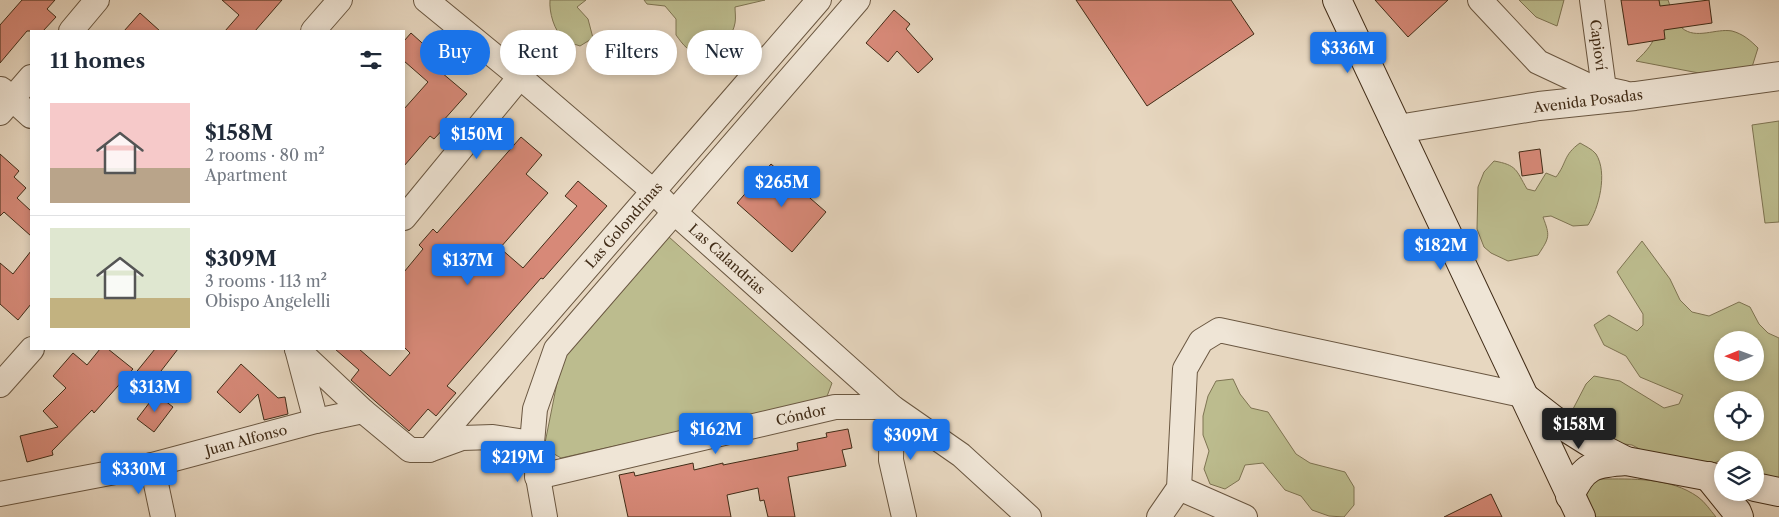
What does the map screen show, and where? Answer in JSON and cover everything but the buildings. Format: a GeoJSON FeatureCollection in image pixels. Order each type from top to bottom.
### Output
{"type":"FeatureCollection","features":[{"type":"Feature","properties":{"kind":"main road"},"geometry":{"type":"LineString","coordinates":[[1337,0],[1576,506]]}},
{"type":"Feature","properties":{"kind":"main road","name":"Avenida Posadas"},"geometry":{"type":"LineString","coordinates":[[1398,129],[1539,106],[1635,96],[1779,76]]}},
{"type":"Feature","properties":{"kind":"main road"},"geometry":{"type":"LineString","coordinates":[[1522,395],[1554,420],[1626,462]]}},
{"type":"Feature","properties":{"kind":"main road"},"geometry":{"type":"LineString","coordinates":[[1576,506],[1577,479],[1590,469],[1606,463],[1626,462],[1714,478]]}},
{"type":"Feature","properties":{"kind":"main road"},"geometry":{"type":"LineString","coordinates":[[1764,489],[1779,492]]}},
{"type":"Feature","properties":{"kind":"main road"},"geometry":{"type":"LineString","coordinates":[[1730,501],[1740,517]]}},
{"type":"Feature","properties":{"kind":"street"},"geometry":{"type":"LineString","coordinates":[[72,30],[97,0]]}},
{"type":"Feature","properties":{"kind":"street"},"geometry":{"type":"LineString","coordinates":[[314,30],[340,0]]}},
{"type":"Feature","properties":{"kind":"street","name":"Las Calandrias"},"geometry":{"type":"LineString","coordinates":[[426,0],[653,190],[674,212],[892,407],[961,455],[1029,517]]}},
{"type":"Feature","properties":{"kind":"street","name":"Las Golondrinas"},"geometry":{"type":"LineString","coordinates":[[429,450],[819,0]]}},
{"type":"Feature","properties":{"kind":"street","name":"Las Golondrinas"},"geometry":{"type":"LineString","coordinates":[[545,517],[532,443],[535,409],[556,349],[858,0]]}},
{"type":"Feature","properties":{"kind":"street"},"geometry":{"type":"LineString","coordinates":[[1480,0],[1538,62],[1587,85],[1635,96]]}},
{"type":"Feature","properties":{"kind":"street","name":"Capioví"},"geometry":{"type":"LineString","coordinates":[[1592,0],[1604,89]]}},
{"type":"Feature","properties":{"kind":"street"},"geometry":{"type":"LineString","coordinates":[[405,217],[520,77]]}},
{"type":"Feature","properties":{"kind":"street"},"geometry":{"type":"LineString","coordinates":[[30,78],[4,100],[30,115]]}},
{"type":"Feature","properties":{"kind":"street"},"geometry":{"type":"LineString","coordinates":[[1159,517],[1179,488],[1185,369],[1201,341],[1219,330],[1522,395]]}},
{"type":"Feature","properties":{"kind":"street"},"geometry":{"type":"LineString","coordinates":[[0,385],[31,350]]}},
{"type":"Feature","properties":{"kind":"street"},"geometry":{"type":"LineString","coordinates":[[297,350],[316,421]]}},
{"type":"Feature","properties":{"kind":"street"},"geometry":{"type":"LineString","coordinates":[[298,350],[363,411],[410,450],[429,450],[462,438],[493,437],[532,443]]}},
{"type":"Feature","properties":{"kind":"street","name":"Cóndor"},"geometry":{"type":"LineString","coordinates":[[537,477],[835,407],[892,407]]}},
{"type":"Feature","properties":{"kind":"street"},"geometry":{"type":"LineString","coordinates":[[892,407],[891,460],[904,517]]}},
{"type":"Feature","properties":{"kind":"street","name":"Juan Alfonso"},"geometry":{"type":"LineString","coordinates":[[0,494],[152,465],[316,421],[363,411]]}},
{"type":"Feature","properties":{"kind":"street"},"geometry":{"type":"LineString","coordinates":[[152,465],[163,517]]}},
{"type":"Feature","properties":{"kind":"street"},"geometry":{"type":"LineString","coordinates":[[1179,488],[1246,517]]}},
{"type":"Feature","properties":{"kind":"green space"},"geometry":{"type":"Polygon","coordinates":[[[550,0],[586,0],[577,7],[588,19],[591,30],[586,30],[586,42],[580,46],[576,45],[576,30],[557,30],[550,10],[550,0]]]}},
{"type":"Feature","properties":{"kind":"green space"},"geometry":{"type":"Polygon","coordinates":[[[644,0],[765,0],[735,7],[733,30],[687,30],[687,48],[677,36],[676,19],[665,6],[647,4],[644,0]]]}},
{"type":"Feature","properties":{"kind":"green space"},"geometry":{"type":"Polygon","coordinates":[[[1519,0],[1564,0],[1557,26],[1536,17],[1519,0]]]}},
{"type":"Feature","properties":{"kind":"green space"},"geometry":{"type":"Polygon","coordinates":[[[1658,0],[1668,0],[1677,22],[1688,31],[1700,33],[1732,31],[1746,38],[1758,48],[1752,67],[1704,74],[1636,61],[1649,47],[1656,34],[1658,0]]]}},
{"type":"Feature","properties":{"kind":"green space"},"geometry":{"type":"Polygon","coordinates":[[[1779,121],[1779,222],[1765,223],[1752,125],[1779,121]]]}},
{"type":"Feature","properties":{"kind":"green space"},"geometry":{"type":"Polygon","coordinates":[[[1580,143],[1596,154],[1600,162],[1602,180],[1599,200],[1588,225],[1573,226],[1551,216],[1543,217],[1548,236],[1538,255],[1508,261],[1491,253],[1484,247],[1477,229],[1478,187],[1484,172],[1494,161],[1507,164],[1515,169],[1527,189],[1535,191],[1546,173],[1556,177],[1568,155],[1580,143]]]}},
{"type":"Feature","properties":{"kind":"green space"},"geometry":{"type":"Polygon","coordinates":[[[669,237],[832,383],[826,399],[561,458],[544,448],[563,353],[669,237]]]}},
{"type":"Feature","properties":{"kind":"green space"},"geometry":{"type":"Polygon","coordinates":[[[1642,241],[1670,279],[1680,300],[1692,312],[1709,316],[1739,302],[1750,307],[1759,324],[1768,333],[1779,338],[1779,493],[1764,482],[1764,451],[1714,451],[1714,463],[1695,472],[1651,455],[1632,445],[1608,442],[1597,435],[1589,420],[1573,409],[1586,384],[1594,376],[1620,381],[1664,408],[1679,404],[1683,395],[1640,377],[1626,356],[1604,345],[1594,325],[1609,315],[1637,331],[1643,325],[1643,314],[1617,272],[1642,241]]]}},
{"type":"Feature","properties":{"kind":"green space"},"geometry":{"type":"Polygon","coordinates":[[[1233,379],[1240,394],[1251,408],[1268,412],[1296,454],[1310,463],[1345,472],[1354,487],[1354,505],[1344,517],[1329,516],[1312,510],[1301,496],[1285,490],[1263,463],[1245,465],[1239,480],[1225,489],[1210,484],[1204,469],[1209,451],[1203,435],[1203,416],[1208,396],[1216,381],[1233,379]]]}},
{"type":"Feature","properties":{"kind":"green space"},"geometry":{"type":"Polygon","coordinates":[[[1600,479],[1650,481],[1675,486],[1687,490],[1698,497],[1716,517],[1596,517],[1591,509],[1585,490],[1590,482],[1600,479]]]}}]}
